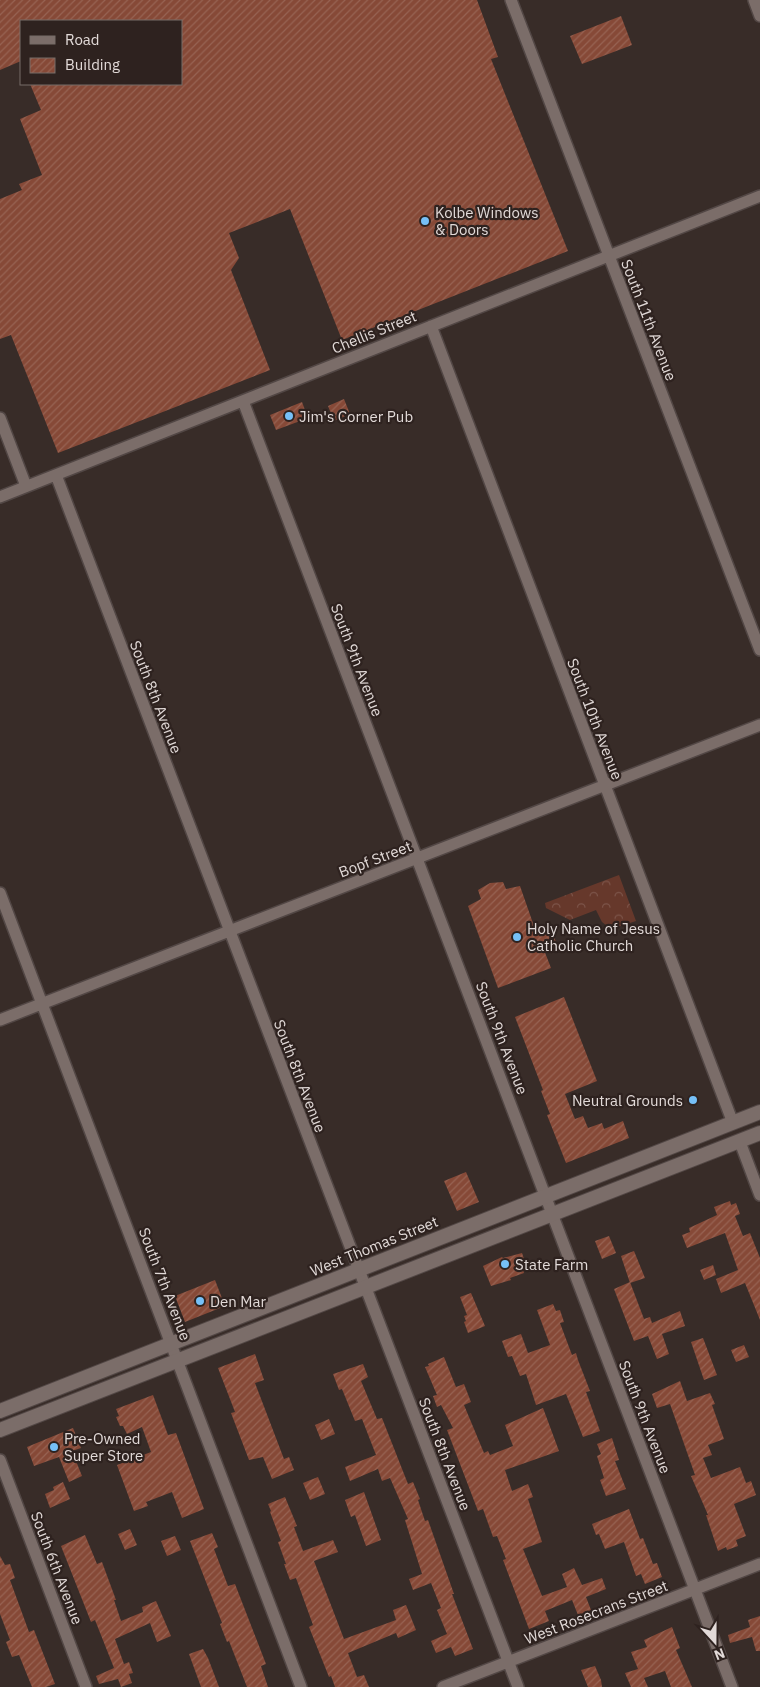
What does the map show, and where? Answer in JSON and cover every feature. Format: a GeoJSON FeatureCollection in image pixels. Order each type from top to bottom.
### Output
{"type":"FeatureCollection","features":[{"type":"Feature","properties":{"kind":"main road","name":"West Thomas Street"},"geometry":{"type":"LineString","coordinates":[[0,1411],[760,1112]]}},
{"type":"Feature","properties":{"kind":"main road"},"geometry":{"type":"LineString","coordinates":[[0,1430],[760,1133]]}},
{"type":"Feature","properties":{"kind":"street","name":"South 11th Avenue"},"geometry":{"type":"LineString","coordinates":[[511,0],[760,650]]}},
{"type":"Feature","properties":{"kind":"street"},"geometry":{"type":"LineString","coordinates":[[754,0],[760,16]]}},
{"type":"Feature","properties":{"kind":"street","name":"Chellis Street"},"geometry":{"type":"LineString","coordinates":[[0,497],[760,196]]}},
{"type":"Feature","properties":{"kind":"street","name":"South 10th Avenue"},"geometry":{"type":"LineString","coordinates":[[431,326],[733,1123]]}},
{"type":"Feature","properties":{"kind":"street","name":"South 9th Avenue"},"geometry":{"type":"LineString","coordinates":[[243,401],[732,1687]]}},
{"type":"Feature","properties":{"kind":"street"},"geometry":{"type":"LineString","coordinates":[[0,418],[26,486]]}},
{"type":"Feature","properties":{"kind":"street","name":"South 8th Avenue"},"geometry":{"type":"LineString","coordinates":[[56,475],[518,1687]]}},
{"type":"Feature","properties":{"kind":"street","name":"Bopf Street"},"geometry":{"type":"LineString","coordinates":[[0,1020],[760,725]]}},
{"type":"Feature","properties":{"kind":"street","name":"South 7th Avenue"},"geometry":{"type":"LineString","coordinates":[[0,893],[301,1687]]}},
{"type":"Feature","properties":{"kind":"street"},"geometry":{"type":"LineString","coordinates":[[740,1142],[760,1195]]}},
{"type":"Feature","properties":{"kind":"street","name":"South 6th Avenue"},"geometry":{"type":"LineString","coordinates":[[0,1460],[86,1687]]}},
{"type":"Feature","properties":{"kind":"street","name":"West Rosecrans Street"},"geometry":{"type":"LineString","coordinates":[[443,1687],[760,1564]]}},
{"type":"Feature","properties":{"kind":"green space"},"geometry":{"type":"Polygon","coordinates":[[[619,875],[636,921],[611,929],[602,922],[596,910],[570,920],[546,908],[545,903],[619,875]]]}},
{"type":"Feature","properties":{"kind":"building","name":"Kolbe Windows & Doors"},"geometry":{"type":"Polygon","coordinates":[[[0,0],[477,0],[498,57],[491,59],[568,251],[342,340],[290,209],[229,233],[239,258],[231,270],[270,370],[58,453],[11,335],[0,339],[0,199],[22,190],[19,184],[42,175],[20,119],[41,110],[30,85],[182,85],[182,20],[20,20],[20,61],[0,70],[0,0]]]}},
{"type":"Feature","properties":{"kind":"building"},"geometry":{"type":"Polygon","coordinates":[[[621,16],[632,45],[582,64],[570,36],[621,16]]]}},
{"type":"Feature","properties":{"kind":"building"},"geometry":{"type":"Polygon","coordinates":[[[344,399],[350,414],[334,421],[328,406],[344,399]]]}},
{"type":"Feature","properties":{"kind":"building","name":"Jim's Corner Pub"},"geometry":{"type":"Polygon","coordinates":[[[302,402],[308,418],[276,430],[270,415],[302,402]]]}},
{"type":"Feature","properties":{"kind":"building","name":"Holy Name of Jesus Catholic Church"},"geometry":{"type":"Polygon","coordinates":[[[503,882],[506,889],[520,886],[535,929],[549,924],[557,945],[544,950],[551,968],[498,988],[468,906],[481,899],[478,890],[490,883],[503,882]]]}},
{"type":"Feature","properties":{"kind":"building"},"geometry":{"type":"Polygon","coordinates":[[[564,997],[597,1081],[565,1094],[575,1119],[583,1116],[588,1128],[602,1123],[604,1129],[623,1121],[629,1138],[566,1163],[547,1115],[550,1114],[541,1091],[543,1090],[515,1017],[564,997]]]}},
{"type":"Feature","properties":{"kind":"building"},"geometry":{"type":"Polygon","coordinates":[[[466,1172],[479,1202],[457,1211],[444,1181],[466,1172]]]}},
{"type":"Feature","properties":{"kind":"building"},"geometry":{"type":"Polygon","coordinates":[[[730,1201],[731,1205],[736,1203],[740,1214],[735,1216],[743,1236],[750,1233],[760,1258],[760,1320],[745,1283],[721,1293],[716,1279],[738,1270],[725,1233],[687,1248],[682,1235],[690,1232],[689,1228],[717,1215],[714,1207],[730,1201]]]}},
{"type":"Feature","properties":{"kind":"building"},"geometry":{"type":"Polygon","coordinates":[[[609,1236],[616,1253],[602,1259],[595,1241],[609,1236]]]}},
{"type":"Feature","properties":{"kind":"building"},"geometry":{"type":"Polygon","coordinates":[[[634,1251],[645,1278],[630,1283],[621,1256],[634,1251]]]}},
{"type":"Feature","properties":{"kind":"building"},"geometry":{"type":"Polygon","coordinates":[[[522,1253],[526,1265],[522,1267],[524,1273],[510,1278],[511,1280],[491,1286],[483,1266],[502,1257],[522,1253]]]}},
{"type":"Feature","properties":{"kind":"building"},"geometry":{"type":"Polygon","coordinates":[[[713,1265],[716,1275],[704,1280],[700,1270],[713,1265]]]}},
{"type":"Feature","properties":{"kind":"building"},"geometry":{"type":"Polygon","coordinates":[[[215,1280],[225,1306],[185,1322],[175,1296],[215,1280]]]}},
{"type":"Feature","properties":{"kind":"building"},"geometry":{"type":"Polygon","coordinates":[[[630,1282],[644,1319],[650,1317],[652,1323],[680,1311],[685,1326],[662,1334],[669,1354],[657,1359],[648,1336],[634,1341],[614,1289],[630,1282]]]}},
{"type":"Feature","properties":{"kind":"building"},"geometry":{"type":"Polygon","coordinates":[[[471,1293],[485,1326],[468,1333],[464,1322],[466,1321],[464,1316],[467,1315],[460,1297],[471,1293]]]}},
{"type":"Feature","properties":{"kind":"building"},"geometry":{"type":"Polygon","coordinates":[[[553,1304],[556,1311],[560,1310],[564,1322],[560,1323],[572,1355],[576,1353],[590,1391],[586,1392],[600,1431],[583,1437],[566,1394],[536,1405],[526,1374],[520,1376],[512,1356],[508,1357],[502,1341],[521,1334],[528,1353],[550,1345],[537,1310],[553,1304]]]}},
{"type":"Feature","properties":{"kind":"building"},"geometry":{"type":"Polygon","coordinates":[[[703,1338],[717,1375],[704,1380],[691,1342],[703,1338]]]}},
{"type":"Feature","properties":{"kind":"building"},"geometry":{"type":"Polygon","coordinates":[[[744,1345],[749,1357],[736,1362],[731,1350],[744,1345]]]}},
{"type":"Feature","properties":{"kind":"building"},"geometry":{"type":"Polygon","coordinates":[[[255,1354],[264,1380],[255,1383],[284,1459],[289,1457],[294,1470],[272,1479],[263,1457],[249,1460],[231,1413],[235,1412],[218,1368],[255,1354]]]}},
{"type":"Feature","properties":{"kind":"building"},"geometry":{"type":"Polygon","coordinates":[[[444,1357],[456,1387],[464,1384],[471,1402],[464,1405],[484,1453],[488,1451],[490,1455],[513,1446],[505,1425],[543,1408],[559,1451],[505,1470],[512,1491],[528,1484],[533,1497],[528,1499],[542,1542],[523,1549],[542,1596],[567,1587],[562,1574],[574,1568],[582,1585],[602,1578],[606,1589],[586,1597],[591,1610],[578,1615],[572,1600],[545,1611],[549,1621],[529,1629],[503,1560],[506,1559],[497,1536],[493,1537],[483,1509],[478,1511],[447,1430],[453,1428],[441,1405],[437,1407],[433,1396],[437,1395],[425,1367],[444,1357]]]}},
{"type":"Feature","properties":{"kind":"building"},"geometry":{"type":"Polygon","coordinates":[[[363,1364],[368,1377],[361,1381],[377,1419],[382,1418],[408,1484],[413,1482],[420,1499],[418,1500],[425,1521],[428,1520],[454,1594],[452,1594],[473,1649],[455,1656],[451,1647],[436,1653],[431,1641],[447,1634],[437,1610],[441,1608],[431,1583],[413,1590],[409,1579],[422,1574],[405,1520],[408,1519],[390,1478],[382,1481],[378,1469],[350,1481],[345,1467],[376,1455],[362,1419],[355,1421],[342,1389],[339,1390],[333,1374],[363,1364]]]}},
{"type":"Feature","properties":{"kind":"building"},"geometry":{"type":"Polygon","coordinates":[[[680,1381],[687,1401],[710,1393],[715,1404],[712,1405],[724,1439],[708,1445],[712,1455],[703,1458],[711,1478],[740,1467],[746,1483],[751,1481],[756,1495],[734,1504],[746,1536],[736,1540],[738,1546],[727,1550],[726,1547],[718,1551],[706,1515],[708,1515],[691,1476],[695,1475],[670,1404],[657,1408],[652,1394],[680,1381]]]}},
{"type":"Feature","properties":{"kind":"building"},"geometry":{"type":"Polygon","coordinates":[[[153,1395],[168,1435],[176,1433],[204,1509],[182,1518],[172,1492],[146,1502],[148,1506],[134,1511],[117,1465],[151,1452],[142,1427],[127,1434],[123,1426],[120,1426],[116,1417],[119,1416],[116,1409],[153,1395]]]}},
{"type":"Feature","properties":{"kind":"building"},"geometry":{"type":"Polygon","coordinates":[[[329,1419],[335,1434],[321,1440],[315,1425],[329,1419]]]}},
{"type":"Feature","properties":{"kind":"building","name":"Pre-Owned Super Store"},"geometry":{"type":"Polygon","coordinates":[[[73,1428],[81,1448],[72,1451],[82,1476],[69,1482],[59,1457],[34,1466],[27,1447],[73,1428]]]}},
{"type":"Feature","properties":{"kind":"building"},"geometry":{"type":"Polygon","coordinates":[[[612,1438],[619,1460],[615,1461],[626,1489],[606,1496],[600,1480],[604,1478],[597,1456],[601,1454],[597,1444],[612,1438]]]}},
{"type":"Feature","properties":{"kind":"building"},"geometry":{"type":"Polygon","coordinates":[[[318,1477],[325,1494],[310,1500],[303,1483],[318,1477]]]}},
{"type":"Feature","properties":{"kind":"building"},"geometry":{"type":"Polygon","coordinates":[[[63,1482],[70,1499],[50,1508],[45,1494],[54,1490],[53,1487],[63,1482]]]}},
{"type":"Feature","properties":{"kind":"building"},"geometry":{"type":"Polygon","coordinates":[[[364,1492],[381,1540],[366,1546],[355,1515],[351,1517],[345,1500],[364,1492]]]}},
{"type":"Feature","properties":{"kind":"building"},"geometry":{"type":"Polygon","coordinates":[[[285,1497],[297,1526],[294,1527],[303,1551],[333,1540],[338,1552],[314,1561],[344,1639],[396,1620],[393,1610],[406,1605],[416,1630],[398,1638],[396,1633],[348,1653],[357,1677],[364,1675],[369,1687],[335,1687],[331,1676],[329,1677],[309,1627],[313,1625],[296,1578],[290,1580],[284,1564],[286,1564],[278,1542],[281,1541],[268,1504],[285,1497]]]}},
{"type":"Feature","properties":{"kind":"building"},"geometry":{"type":"Polygon","coordinates":[[[629,1509],[640,1539],[643,1538],[653,1564],[657,1563],[662,1577],[645,1584],[641,1574],[636,1576],[624,1542],[605,1549],[599,1534],[596,1535],[592,1524],[629,1509]]]}},
{"type":"Feature","properties":{"kind":"building"},"geometry":{"type":"Polygon","coordinates":[[[130,1529],[137,1545],[125,1550],[118,1534],[130,1529]]]}},
{"type":"Feature","properties":{"kind":"building"},"geometry":{"type":"Polygon","coordinates":[[[212,1533],[218,1547],[214,1549],[228,1586],[235,1584],[266,1664],[261,1666],[268,1687],[247,1687],[229,1641],[227,1642],[220,1624],[222,1623],[190,1541],[212,1533]]]}},
{"type":"Feature","properties":{"kind":"building"},"geometry":{"type":"Polygon","coordinates":[[[85,1535],[97,1564],[102,1562],[116,1600],[114,1600],[121,1621],[143,1612],[142,1607],[156,1601],[171,1636],[157,1642],[150,1623],[115,1639],[124,1664],[129,1662],[133,1673],[129,1674],[132,1683],[121,1687],[118,1679],[99,1684],[96,1676],[114,1668],[95,1620],[91,1622],[61,1546],[85,1535]]]}},
{"type":"Feature","properties":{"kind":"building"},"geometry":{"type":"Polygon","coordinates":[[[175,1536],[181,1550],[167,1556],[161,1541],[175,1536]]]}},
{"type":"Feature","properties":{"kind":"building"},"geometry":{"type":"Polygon","coordinates":[[[0,1556],[5,1565],[10,1564],[15,1578],[10,1580],[29,1632],[34,1630],[55,1684],[46,1687],[32,1687],[19,1655],[12,1657],[6,1642],[10,1640],[0,1614],[0,1556]]]}},
{"type":"Feature","properties":{"kind":"building"},"geometry":{"type":"Polygon","coordinates":[[[760,1616],[760,1651],[756,1651],[752,1637],[730,1643],[728,1635],[750,1627],[748,1620],[760,1616]]]}},
{"type":"Feature","properties":{"kind":"building"},"geometry":{"type":"Polygon","coordinates":[[[672,1627],[680,1648],[676,1650],[692,1687],[671,1687],[665,1671],[644,1678],[648,1687],[631,1687],[625,1673],[638,1669],[631,1652],[647,1647],[644,1640],[672,1627]]]}},
{"type":"Feature","properties":{"kind":"building"},"geometry":{"type":"Polygon","coordinates":[[[203,1649],[219,1687],[201,1687],[189,1654],[203,1649]]]}},
{"type":"Feature","properties":{"kind":"building"},"geometry":{"type":"Polygon","coordinates":[[[595,1666],[602,1687],[588,1687],[581,1670],[595,1666]]]}},
{"type":"Feature","properties":{"kind":"place","name":"Kolbe Windows & Doors"},"geometry":{"type":"Point","coordinates":[425,221]}},
{"type":"Feature","properties":{"kind":"place","name":"Jim's Corner Pub"},"geometry":{"type":"Point","coordinates":[289,416]}},
{"type":"Feature","properties":{"kind":"place","name":"Holy Name of Jesus Catholic Church"},"geometry":{"type":"Point","coordinates":[517,937]}},
{"type":"Feature","properties":{"kind":"place","name":"Neutral Grounds"},"geometry":{"type":"Point","coordinates":[693,1100]}},
{"type":"Feature","properties":{"kind":"place","name":"State Farm"},"geometry":{"type":"Point","coordinates":[505,1264]}},
{"type":"Feature","properties":{"kind":"place","name":"Den Mar"},"geometry":{"type":"Point","coordinates":[200,1301]}},
{"type":"Feature","properties":{"kind":"place","name":"Pre-Owned Super Store"},"geometry":{"type":"Point","coordinates":[54,1447]}}]}
